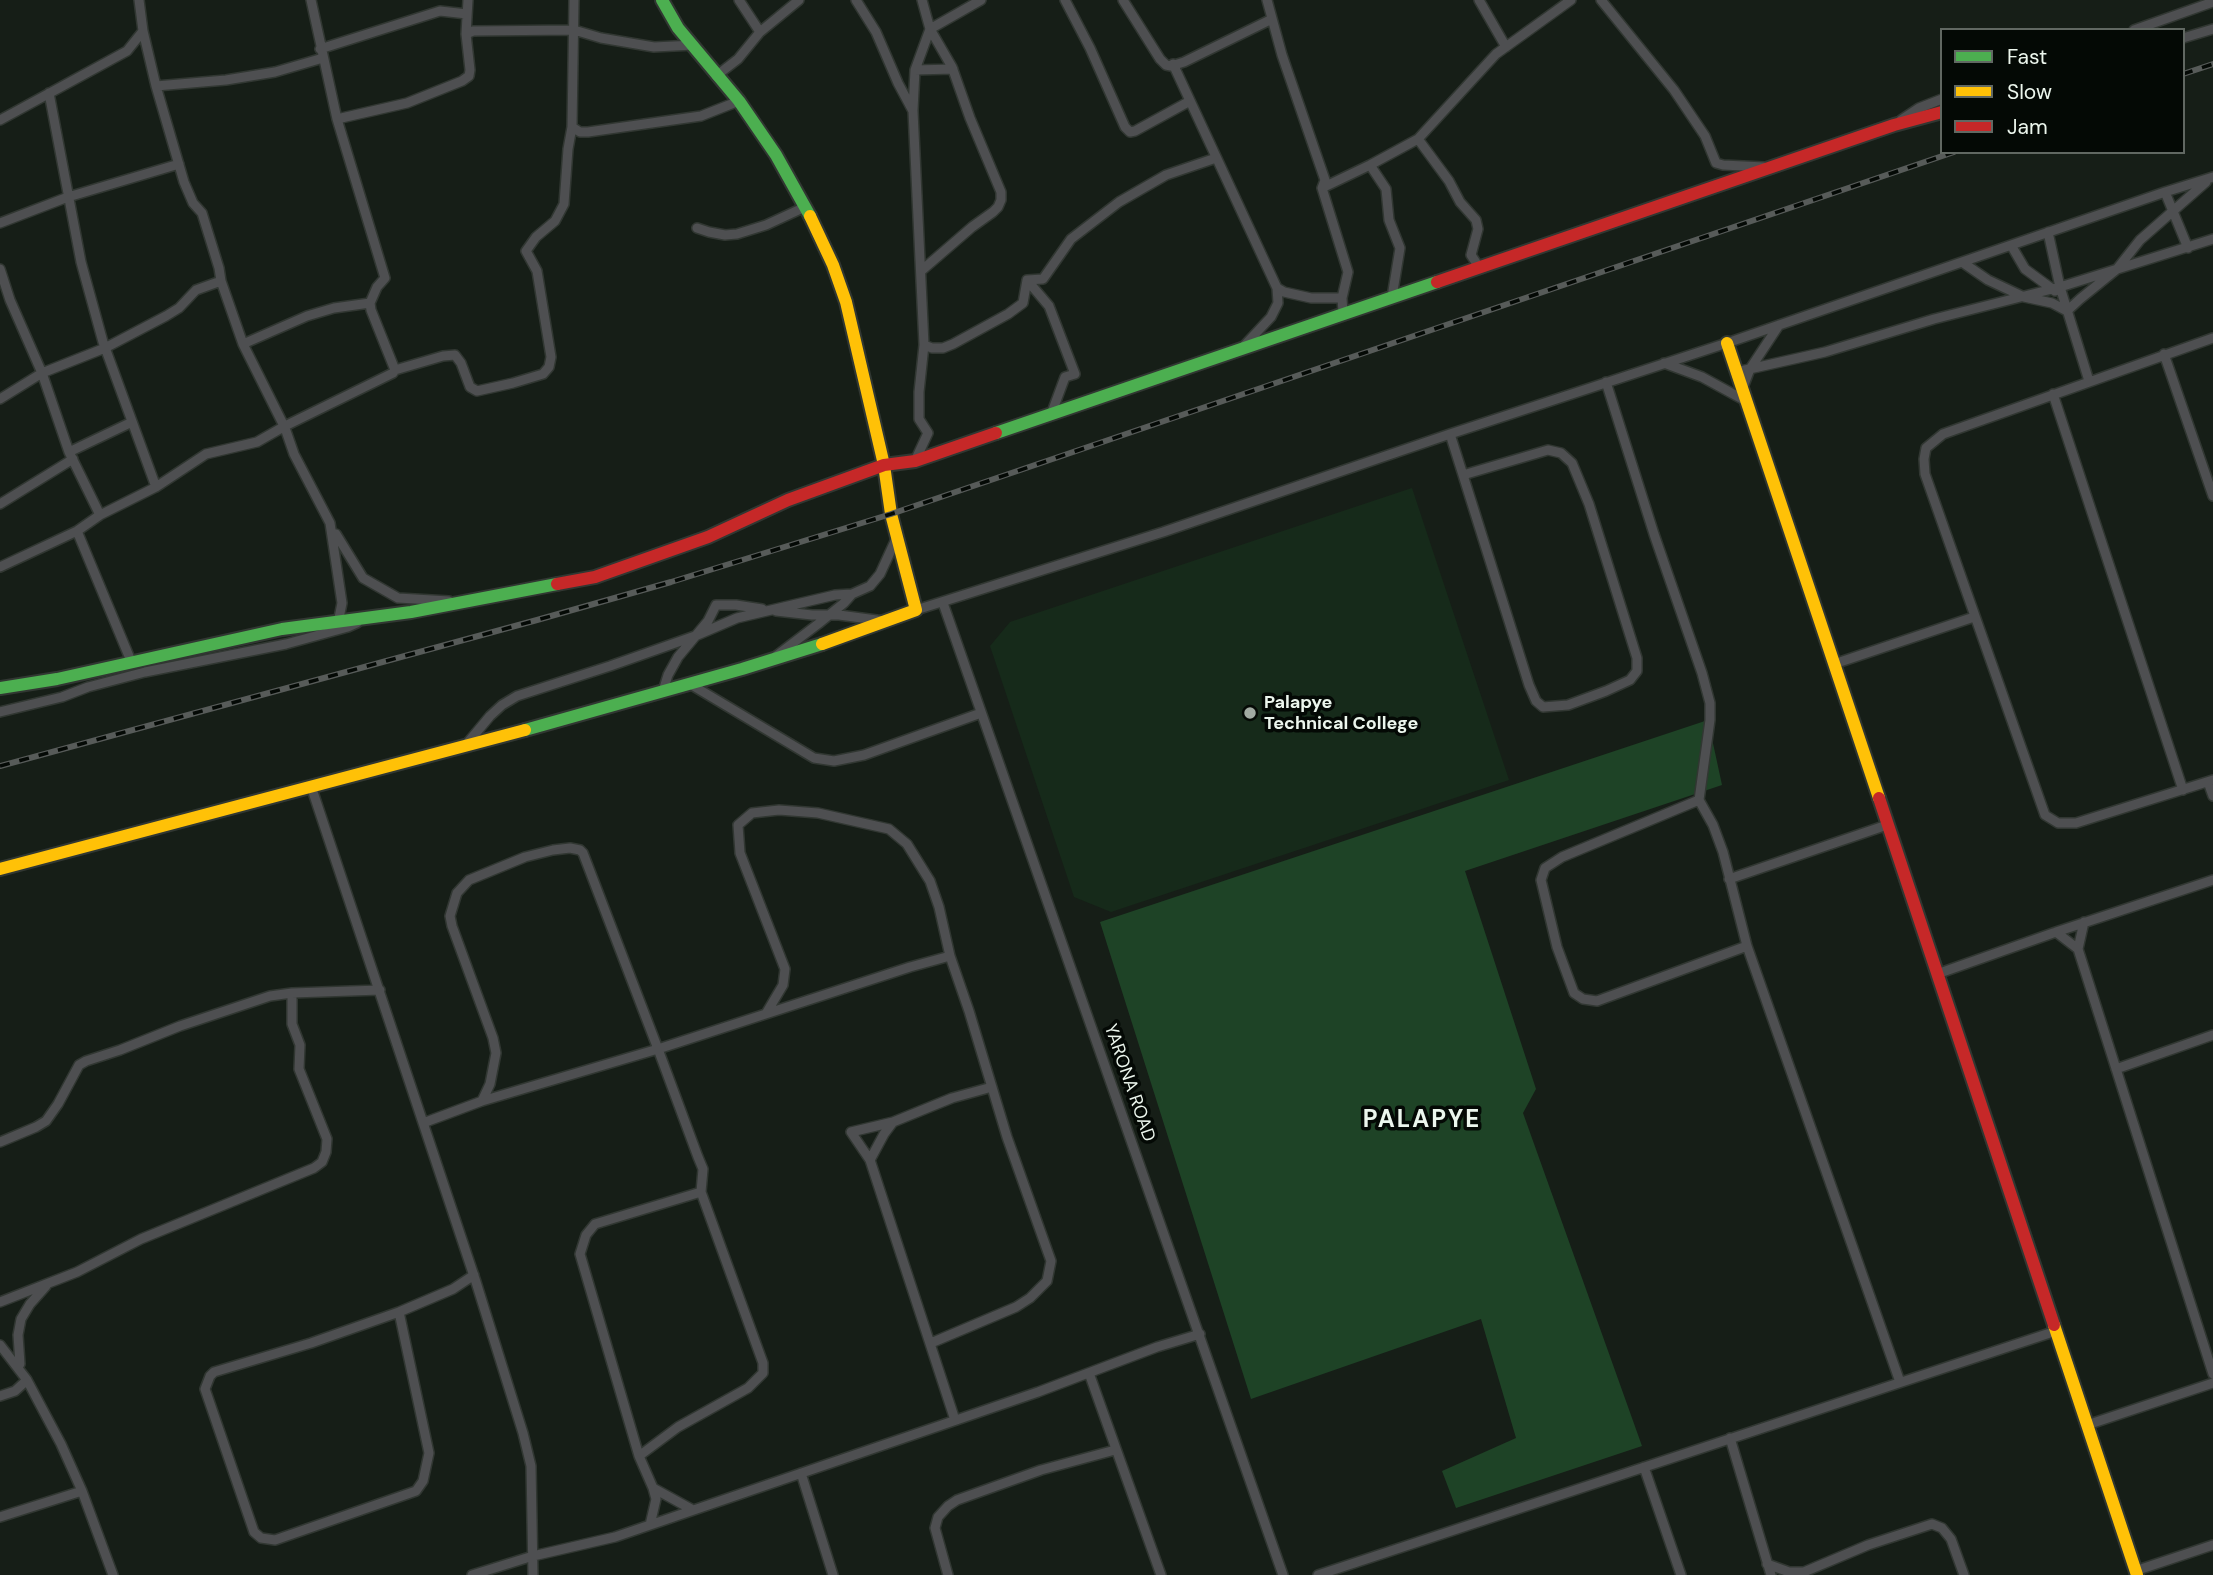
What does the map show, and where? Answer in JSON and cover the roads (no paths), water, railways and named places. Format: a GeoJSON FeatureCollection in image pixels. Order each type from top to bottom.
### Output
{"type":"FeatureCollection","features":[{"type":"Feature","properties":{"kind":"street"},"geometry":{"type":"LineString","coordinates":[[139,0],[156,86],[184,182],[193,203],[202,213],[221,281],[243,344],[285,428],[294,454],[342,546],[363,578],[398,598],[463,603]]}},
{"type":"Feature","properties":{"kind":"street"},"geometry":{"type":"LineString","coordinates":[[311,0],[337,119],[385,278],[377,287],[370,303],[394,370]]}},
{"type":"Feature","properties":{"kind":"street"},"geometry":{"type":"LineString","coordinates":[[337,119],[407,103],[469,76],[468,0]]}},
{"type":"Feature","properties":{"kind":"street"},"geometry":{"type":"LineString","coordinates":[[0,567],[77,531],[100,515],[156,487],[206,454],[257,442],[393,373],[394,370],[455,355],[470,387],[477,391],[542,374],[549,367],[551,358],[537,271],[526,251],[536,237],[555,221],[564,204],[572,127],[574,0]]}},
{"type":"Feature","properties":{"kind":"street"},"geometry":{"type":"LineString","coordinates":[[662,0],[678,29],[739,101],[776,155],[833,265],[846,302],[884,465],[891,514],[916,610]]}},
{"type":"Feature","properties":{"kind":"street"},"geometry":{"type":"LineString","coordinates":[[739,0],[760,32]]}},
{"type":"Feature","properties":{"kind":"street"},"geometry":{"type":"LineString","coordinates":[[716,76],[738,59],[760,32],[799,0]]}},
{"type":"Feature","properties":{"kind":"street"},"geometry":{"type":"LineString","coordinates":[[856,0],[876,32],[913,111]]}},
{"type":"Feature","properties":{"kind":"street"},"geometry":{"type":"LineString","coordinates":[[921,271],[993,212],[1002,200],[953,69],[930,29],[922,0]]}},
{"type":"Feature","properties":{"kind":"street"},"geometry":{"type":"LineString","coordinates":[[915,460],[928,433],[919,419],[924,345],[913,111],[915,70],[930,29],[981,0]]}},
{"type":"Feature","properties":{"kind":"street"},"geometry":{"type":"LineString","coordinates":[[1065,0],[1090,48],[1125,127],[1130,132],[1189,101]]}},
{"type":"Feature","properties":{"kind":"street"},"geometry":{"type":"LineString","coordinates":[[1123,0],[1166,65],[1184,62],[1272,19]]}},
{"type":"Feature","properties":{"kind":"street"},"geometry":{"type":"LineString","coordinates":[[1267,0],[1282,55],[1325,180],[1322,188],[1348,272],[1342,298],[1343,313]]}},
{"type":"Feature","properties":{"kind":"street"},"geometry":{"type":"LineString","coordinates":[[1479,0],[1506,47]]}},
{"type":"Feature","properties":{"kind":"street"},"geometry":{"type":"LineString","coordinates":[[1322,188],[1418,139],[1496,54],[1571,0]]}},
{"type":"Feature","properties":{"kind":"street"},"geometry":{"type":"LineString","coordinates":[[1601,0],[1674,90],[1705,136],[1716,163],[1772,167]]}},
{"type":"Feature","properties":{"kind":"street"},"geometry":{"type":"LineString","coordinates":[[2140,28],[2213,2]]}},
{"type":"Feature","properties":{"kind":"street"},"geometry":{"type":"LineString","coordinates":[[156,86],[226,80],[275,72],[440,11],[467,14]]}},
{"type":"Feature","properties":{"kind":"street"},"geometry":{"type":"LineString","coordinates":[[2185,37],[2213,29]]}},
{"type":"Feature","properties":{"kind":"street"},"geometry":{"type":"LineString","coordinates":[[467,34],[473,31],[574,30],[601,38],[653,47],[694,45]]}},
{"type":"Feature","properties":{"kind":"street"},"geometry":{"type":"LineString","coordinates":[[0,120],[127,51],[143,31]]}},
{"type":"Feature","properties":{"kind":"street"},"geometry":{"type":"LineString","coordinates":[[1173,64],[1277,288],[1278,303],[1275,310],[1242,348]]}},
{"type":"Feature","properties":{"kind":"street"},"geometry":{"type":"LineString","coordinates":[[915,70],[953,69]]}},
{"type":"Feature","properties":{"kind":"street"},"geometry":{"type":"LineString","coordinates":[[49,93],[81,262],[105,348],[156,487]]}},
{"type":"Feature","properties":{"kind":"street"},"geometry":{"type":"LineString","coordinates":[[1894,125],[1919,107],[1940,100]]}},
{"type":"Feature","properties":{"kind":"street"},"geometry":{"type":"LineString","coordinates":[[572,127],[580,132],[588,132],[701,116],[739,101]]}},
{"type":"Feature","properties":{"kind":"street"},"geometry":{"type":"LineString","coordinates":[[0,688],[57,679],[282,629],[463,603],[595,577],[708,537],[788,500],[884,465],[915,460],[1894,125],[1940,113]]}},
{"type":"Feature","properties":{"kind":"street"},"geometry":{"type":"LineString","coordinates":[[1418,139],[1449,181],[1460,202],[1476,220],[1478,229],[1471,255],[1479,267]]}},
{"type":"Feature","properties":{"kind":"street"},"geometry":{"type":"LineString","coordinates":[[1027,280],[1043,279],[1071,239],[1119,201],[1166,175],[1216,158]]}},
{"type":"Feature","properties":{"kind":"street"},"geometry":{"type":"LineString","coordinates":[[0,223],[68,197],[179,164]]}},
{"type":"Feature","properties":{"kind":"street"},"geometry":{"type":"LineString","coordinates":[[1370,165],[1386,189],[1389,220],[1400,248],[1391,297]]}},
{"type":"Feature","properties":{"kind":"street"},"geometry":{"type":"LineString","coordinates":[[0,869],[465,746],[769,661],[1727,343],[2213,177]]}},
{"type":"Feature","properties":{"kind":"street"},"geometry":{"type":"LineString","coordinates":[[2067,311],[2117,269],[2140,240],[2213,177]]}},
{"type":"Feature","properties":{"kind":"street"},"geometry":{"type":"LineString","coordinates":[[2165,192],[2188,248]]}},
{"type":"Feature","properties":{"kind":"street"},"geometry":{"type":"LineString","coordinates":[[697,228],[725,235],[737,234],[765,225],[804,207]]}},
{"type":"Feature","properties":{"kind":"street"},"geometry":{"type":"LineString","coordinates":[[2048,232],[2058,290],[2090,381]]}},
{"type":"Feature","properties":{"kind":"street"},"geometry":{"type":"LineString","coordinates":[[1736,372],[1825,352],[1934,319],[2058,290],[2213,239]]}},
{"type":"Feature","properties":{"kind":"street"},"geometry":{"type":"LineString","coordinates":[[2011,245],[2025,269],[2058,290]]}},
{"type":"Feature","properties":{"kind":"street"},"geometry":{"type":"LineString","coordinates":[[1962,262],[1989,280],[2024,297],[2052,303],[2067,311]]}},
{"type":"Feature","properties":{"kind":"street"},"geometry":{"type":"LineString","coordinates":[[0,269],[10,300],[42,373],[71,456],[100,515]]}},
{"type":"Feature","properties":{"kind":"street"},"geometry":{"type":"LineString","coordinates":[[924,345],[932,348],[953,345],[1008,314],[1023,303],[1027,280]]}},
{"type":"Feature","properties":{"kind":"street"},"geometry":{"type":"LineString","coordinates":[[1027,280],[1049,306],[1075,374],[1065,377],[1052,412]]}},
{"type":"Feature","properties":{"kind":"street"},"geometry":{"type":"LineString","coordinates":[[0,400],[42,373],[105,348],[179,308],[196,290],[221,281]]}},
{"type":"Feature","properties":{"kind":"street"},"geometry":{"type":"LineString","coordinates":[[1277,288],[1303,296],[1342,298]]}},
{"type":"Feature","properties":{"kind":"street"},"geometry":{"type":"LineString","coordinates":[[0,304],[10,300]]}},
{"type":"Feature","properties":{"kind":"street"},"geometry":{"type":"LineString","coordinates":[[243,344],[307,316],[334,308],[370,303]]}},
{"type":"Feature","properties":{"kind":"street"},"geometry":{"type":"LineString","coordinates":[[1744,395],[1750,369],[1779,325]]}},
{"type":"Feature","properties":{"kind":"street"},"geometry":{"type":"LineString","coordinates":[[2213,338],[1943,434],[1926,448],[1924,459],[1925,474],[2045,816],[2058,823],[2076,823],[2210,781],[2213,796]]}},
{"type":"Feature","properties":{"kind":"street"},"geometry":{"type":"LineString","coordinates":[[1727,343],[2136,1573],[2213,1545]]}},
{"type":"Feature","properties":{"kind":"street"},"geometry":{"type":"LineString","coordinates":[[2164,355],[2213,496]]}},
{"type":"Feature","properties":{"kind":"street"},"geometry":{"type":"LineString","coordinates":[[1664,363],[1744,395]]}},
{"type":"Feature","properties":{"kind":"street"},"geometry":{"type":"LineString","coordinates":[[1606,382],[1710,703],[1699,800],[1713,825],[1723,852],[1747,946],[1900,1382]]}},
{"type":"Feature","properties":{"kind":"street"},"geometry":{"type":"LineString","coordinates":[[2053,394],[2183,790]]}},
{"type":"Feature","properties":{"kind":"street"},"geometry":{"type":"LineString","coordinates":[[0,504],[71,456],[132,422]]}},
{"type":"Feature","properties":{"kind":"street"},"geometry":{"type":"LineString","coordinates":[[1450,434],[1529,685],[1536,701],[1543,707],[1568,705],[1630,680],[1637,671],[1637,658],[1589,504],[1572,463],[1561,453],[1548,450],[1463,475]]}},
{"type":"Feature","properties":{"kind":"street"},"geometry":{"type":"LineString","coordinates":[[330,523],[342,603],[338,623]]}},
{"type":"Feature","properties":{"kind":"street"},"geometry":{"type":"LineString","coordinates":[[77,531],[131,661]]}},
{"type":"Feature","properties":{"kind":"street"},"geometry":{"type":"LineString","coordinates":[[769,661],[852,594],[870,586],[880,574],[897,537]]}},
{"type":"Feature","properties":{"kind":"street"},"geometry":{"type":"LineString","coordinates":[[465,746],[489,716],[517,696],[610,666],[737,618],[835,595],[852,594]]}},
{"type":"Feature","properties":{"kind":"street","name":"YARONA ROAD"},"geometry":{"type":"LineString","coordinates":[[943,603],[1283,1575]]}},
{"type":"Feature","properties":{"kind":"street"},"geometry":{"type":"LineString","coordinates":[[663,691],[678,657],[708,621],[716,605],[885,621]]}},
{"type":"Feature","properties":{"kind":"street"},"geometry":{"type":"LineString","coordinates":[[1834,664],[1974,617]]}},
{"type":"Feature","properties":{"kind":"street"},"geometry":{"type":"LineString","coordinates":[[0,712],[145,672],[286,643],[348,627],[365,619]]}},
{"type":"Feature","properties":{"kind":"street"},"geometry":{"type":"LineString","coordinates":[[690,684],[814,758],[834,761],[864,755],[981,713]]}},
{"type":"Feature","properties":{"kind":"street"},"geometry":{"type":"LineString","coordinates":[[312,786],[514,1399],[531,1466],[533,1575]]}},
{"type":"Feature","properties":{"kind":"street"},"geometry":{"type":"LineString","coordinates":[[1699,800],[1562,857],[1545,868],[1541,880],[1557,947],[1574,993],[1583,999],[1597,1001],[1747,946]]}},
{"type":"Feature","properties":{"kind":"street"},"geometry":{"type":"LineString","coordinates":[[767,1012],[783,985],[785,969],[738,848],[738,825],[752,813],[779,810],[818,813],[889,829],[907,844],[930,881],[950,956],[1007,1137],[1051,1261],[1047,1281],[1031,1298],[931,1343]]}},
{"type":"Feature","properties":{"kind":"street"},"geometry":{"type":"LineString","coordinates":[[1729,879],[1887,825]]}},
{"type":"Feature","properties":{"kind":"street"},"geometry":{"type":"LineString","coordinates":[[482,1101],[494,1068],[496,1053],[452,926],[450,916],[457,892],[464,883],[525,857],[553,850],[580,850],[659,1049],[703,1169],[701,1192],[764,1363],[763,1373],[748,1388],[678,1427],[639,1456]]}},
{"type":"Feature","properties":{"kind":"street"},"geometry":{"type":"LineString","coordinates":[[1937,974],[2213,880]]}},
{"type":"Feature","properties":{"kind":"street"},"geometry":{"type":"LineString","coordinates":[[2084,922],[2078,949],[2213,1374]]}},
{"type":"Feature","properties":{"kind":"street"},"geometry":{"type":"LineString","coordinates":[[2056,932],[2078,949]]}},
{"type":"Feature","properties":{"kind":"street"},"geometry":{"type":"LineString","coordinates":[[423,1123],[482,1101],[659,1049],[767,1012],[950,956]]}},
{"type":"Feature","properties":{"kind":"street"},"geometry":{"type":"LineString","coordinates":[[0,1142],[46,1121],[79,1065],[86,1061],[270,996],[380,990]]}},
{"type":"Feature","properties":{"kind":"street"},"geometry":{"type":"LineString","coordinates":[[0,1302],[77,1272],[141,1239],[314,1168],[322,1162],[327,1139],[299,1069],[300,1045],[292,1024],[292,993]]}},
{"type":"Feature","properties":{"kind":"street"},"geometry":{"type":"LineString","coordinates":[[2116,1069],[2213,1035]]}},
{"type":"Feature","properties":{"kind":"street"},"geometry":{"type":"LineString","coordinates":[[955,1420],[870,1160],[851,1132],[893,1122],[952,1098],[992,1087]]}},
{"type":"Feature","properties":{"kind":"street"},"geometry":{"type":"LineString","coordinates":[[870,1160],[893,1122]]}},
{"type":"Feature","properties":{"kind":"street"},"geometry":{"type":"LineString","coordinates":[[650,1525],[656,1499],[639,1456],[580,1254],[586,1235],[595,1224],[701,1192]]}},
{"type":"Feature","properties":{"kind":"street"},"geometry":{"type":"LineString","coordinates":[[399,1312],[429,1453],[423,1481],[416,1491],[275,1540],[261,1538],[254,1532],[205,1389],[207,1380],[214,1373],[399,1312],[453,1289],[474,1275]]}},
{"type":"Feature","properties":{"kind":"street"},"geometry":{"type":"LineString","coordinates":[[21,1369],[18,1345],[21,1319],[48,1283]]}},
{"type":"Feature","properties":{"kind":"street"},"geometry":{"type":"LineString","coordinates":[[1318,1575],[2056,1331]]}},
{"type":"Feature","properties":{"kind":"street"},"geometry":{"type":"LineString","coordinates":[[472,1575],[533,1556],[615,1537],[1200,1334]]}},
{"type":"Feature","properties":{"kind":"street"},"geometry":{"type":"LineString","coordinates":[[0,1345],[21,1369],[82,1491],[113,1575]]}},
{"type":"Feature","properties":{"kind":"street"},"geometry":{"type":"LineString","coordinates":[[1089,1373],[1161,1575]]}},
{"type":"Feature","properties":{"kind":"street"},"geometry":{"type":"LineString","coordinates":[[0,1396],[15,1391],[27,1380]]}},
{"type":"Feature","properties":{"kind":"street"},"geometry":{"type":"LineString","coordinates":[[2087,1425],[2213,1383]]}},
{"type":"Feature","properties":{"kind":"street"},"geometry":{"type":"LineString","coordinates":[[1730,1438],[1771,1575]]}},
{"type":"Feature","properties":{"kind":"street"},"geometry":{"type":"LineString","coordinates":[[948,1575],[935,1528],[938,1517],[948,1506],[957,1500],[1041,1470],[1115,1450]]}},
{"type":"Feature","properties":{"kind":"street"},"geometry":{"type":"LineString","coordinates":[[1644,1467],[1681,1575]]}},
{"type":"Feature","properties":{"kind":"street"},"geometry":{"type":"LineString","coordinates":[[801,1473],[833,1575]]}},
{"type":"Feature","properties":{"kind":"street"},"geometry":{"type":"LineString","coordinates":[[653,1488],[693,1510]]}},
{"type":"Feature","properties":{"kind":"street"},"geometry":{"type":"LineString","coordinates":[[0,1517],[82,1491]]}},
{"type":"Feature","properties":{"kind":"street"},"geometry":{"type":"LineString","coordinates":[[1767,1564],[1789,1572],[1804,1572],[1868,1545],[1932,1524],[1942,1528],[1951,1539],[1964,1575]]}},
{"type":"Feature","properties":{"kind":"railway"},"geometry":{"type":"LineString","coordinates":[[2185,73],[2213,64]]}},
{"type":"Feature","properties":{"kind":"railway"},"geometry":{"type":"LineString","coordinates":[[0,766],[537,620],[891,514],[1948,154]]}},
{"type":"Feature","properties":{"kind":"place","name":"Palapye Technical College"},"geometry":{"type":"Point","coordinates":[1250,713]}},
{"type":"Feature","properties":{"kind":"district","name":"PALAPYE"},"geometry":{"type":"Point","coordinates":[1422,1121]}}]}
